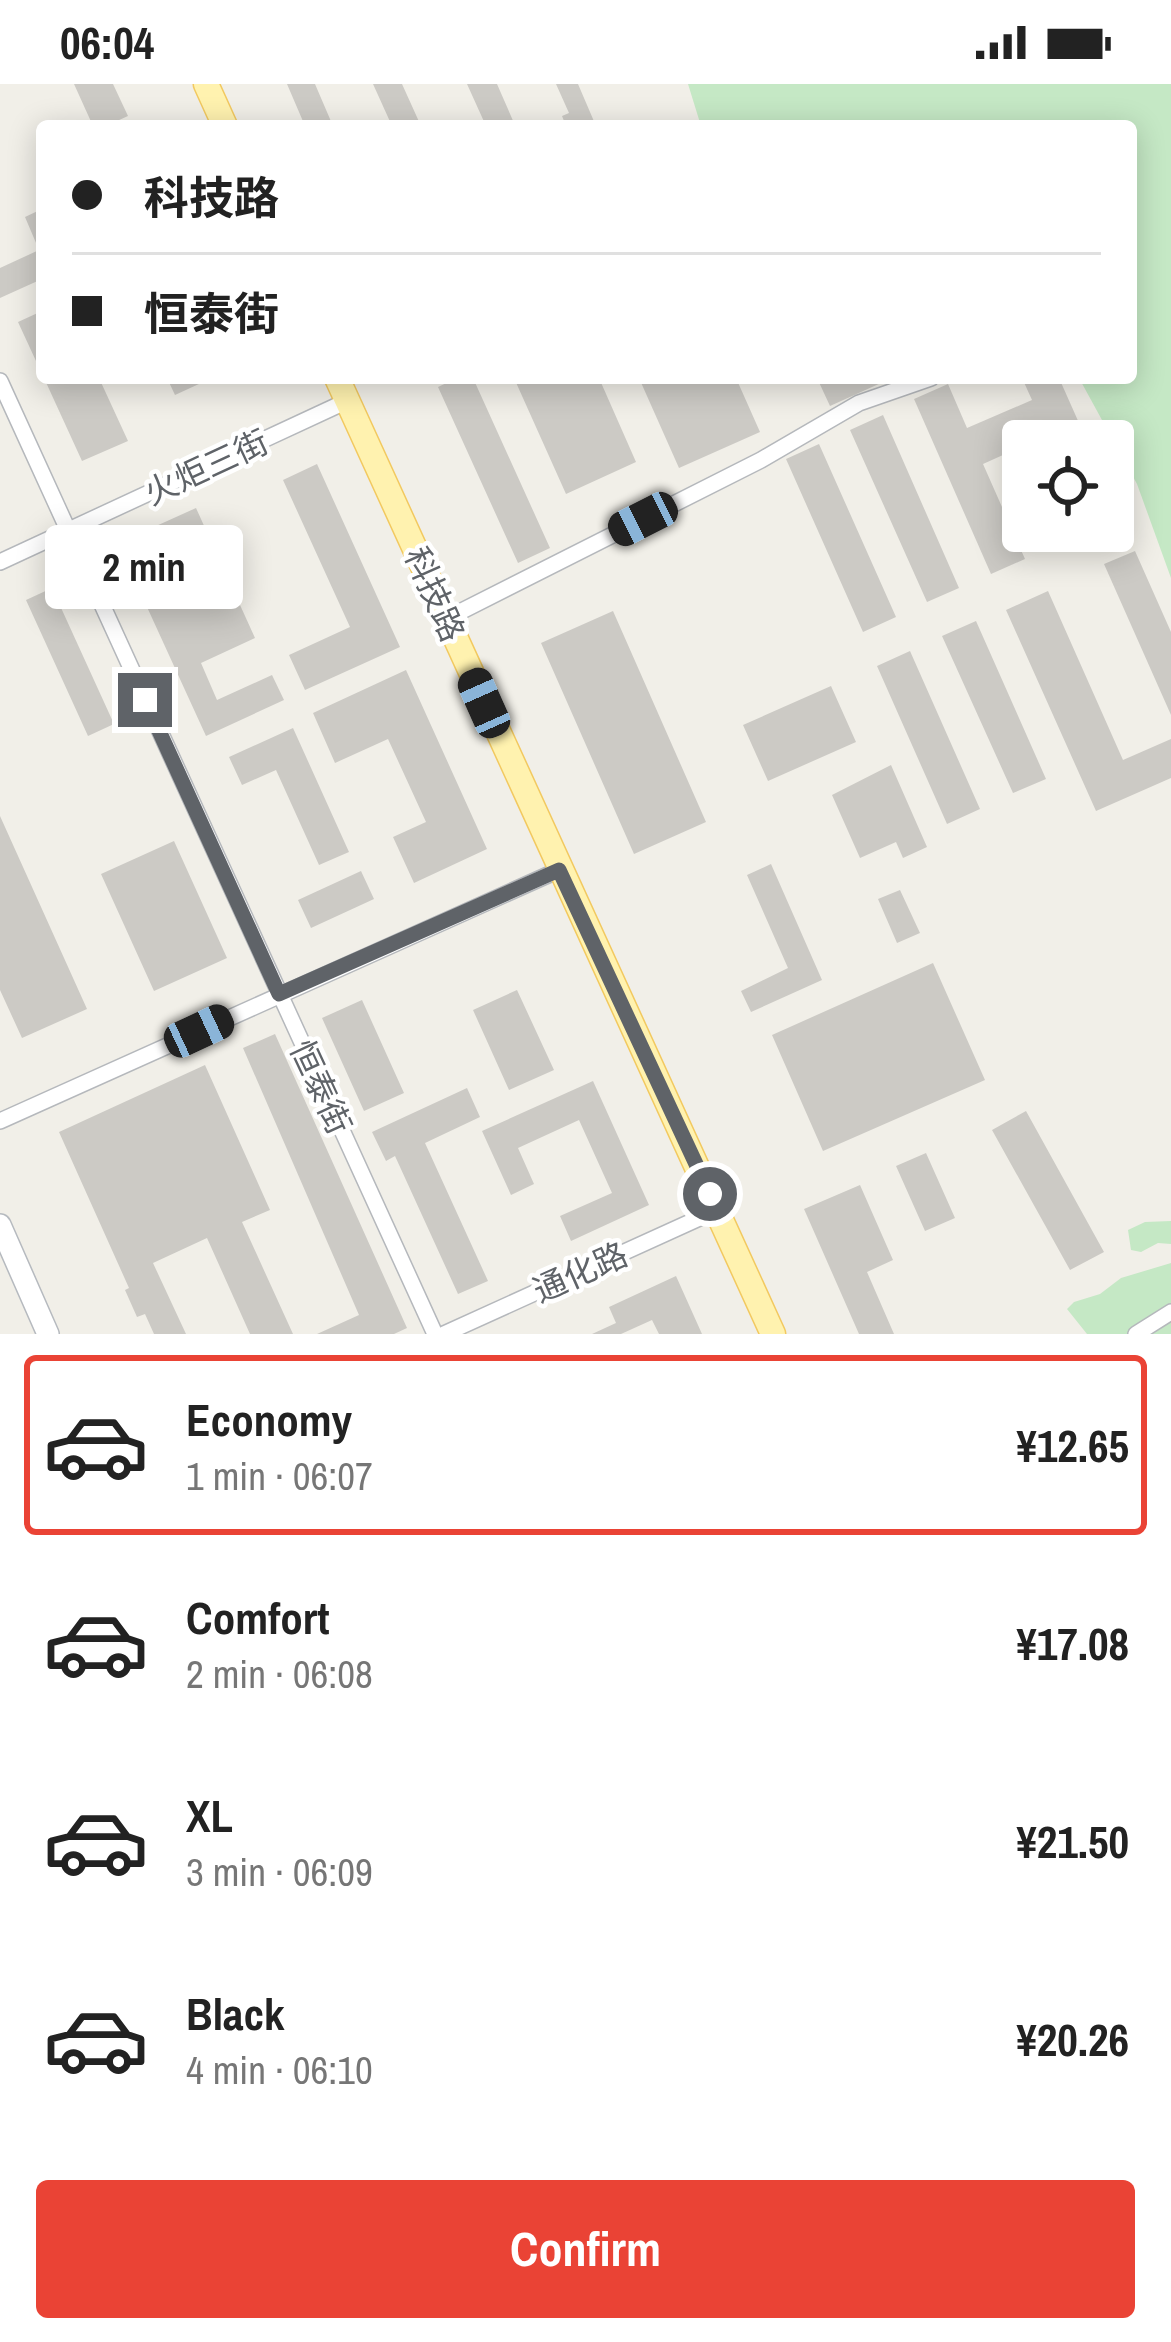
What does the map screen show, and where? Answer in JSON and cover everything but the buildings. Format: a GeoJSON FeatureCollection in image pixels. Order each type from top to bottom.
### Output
{"type":"FeatureCollection","features":[{"type":"Feature","properties":{"kind":"main road"},"geometry":{"type":"LineString","coordinates":[[206,84],[222,120]]}},
{"type":"Feature","properties":{"kind":"main road","name":"科技路"},"geometry":{"type":"LineString","coordinates":[[342,389],[773,1334]]}},
{"type":"Feature","properties":{"kind":"main road"},"geometry":{"type":"LineString","coordinates":[[0,1225],[48,1334]]}},
{"type":"Feature","properties":{"kind":"street","name":"恒泰街"},"geometry":{"type":"LineString","coordinates":[[0,381],[435,1334]]}},
{"type":"Feature","properties":{"kind":"street"},"geometry":{"type":"LineString","coordinates":[[446,619],[761,460],[859,403],[914,384]]}},
{"type":"Feature","properties":{"kind":"street","name":"火炬三街"},"geometry":{"type":"LineString","coordinates":[[0,562],[69,532],[342,389]]}},
{"type":"Feature","properties":{"kind":"street"},"geometry":{"type":"LineString","coordinates":[[0,1121],[559,870]]}},
{"type":"Feature","properties":{"kind":"street","name":"通化路"},"geometry":{"type":"LineString","coordinates":[[444,1334],[716,1210]]}},
{"type":"Feature","properties":{"kind":"street"},"geometry":{"type":"LineString","coordinates":[[1136,1334],[1171,1312]]}},
{"type":"Feature","properties":{"kind":"green space"},"geometry":{"type":"Polygon","coordinates":[[[688,84],[1171,84],[1171,578],[1134,479],[1134,420],[1102,420],[1082,384],[1137,384],[1137,120],[699,120],[688,84]]]}},
{"type":"Feature","properties":{"kind":"green space"},"geometry":{"type":"Polygon","coordinates":[[[1171,1221],[1171,1244],[1131,1250],[1128,1230],[1145,1222],[1171,1221]]]}},
{"type":"Feature","properties":{"kind":"green space"},"geometry":{"type":"Polygon","coordinates":[[[1171,1263],[1171,1334],[1087,1334],[1067,1309],[1121,1278],[1171,1263]]]}},
{"type":"Feature","properties":{"kind":"route"},"geometry":{"type":"LineString","coordinates":[[145,700],[279,994],[559,870],[710,1194]]}}]}
